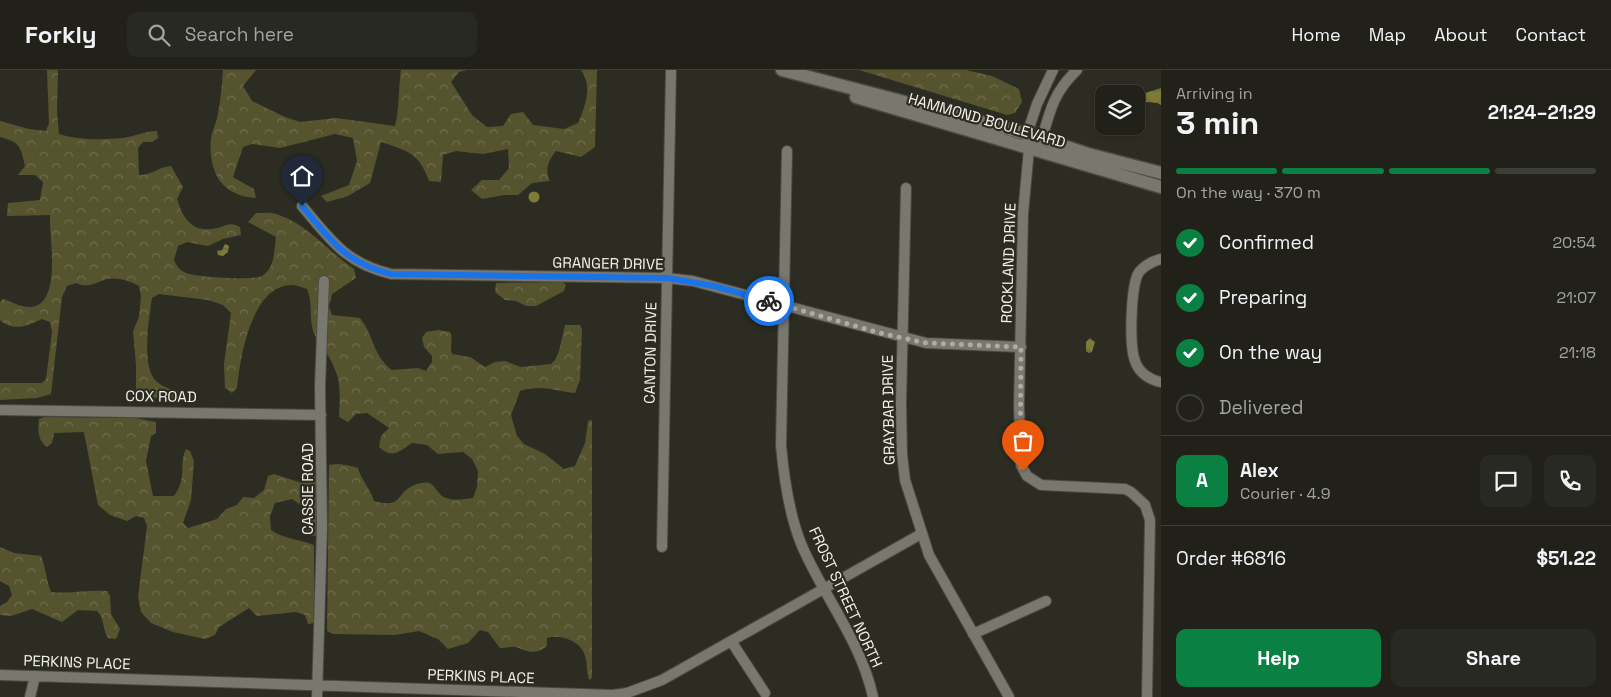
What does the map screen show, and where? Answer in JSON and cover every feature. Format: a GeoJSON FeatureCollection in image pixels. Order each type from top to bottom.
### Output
{"type":"FeatureCollection","features":[{"type":"Feature","properties":{"kind":"street","name":"CANTON DRIVE"},"geometry":{"type":"LineString","coordinates":[[662,547],[671,70]]}},
{"type":"Feature","properties":{"kind":"street","name":"HAMMOND BOULEVARD"},"geometry":{"type":"LineString","coordinates":[[782,70],[1027,134],[1161,173]]}},
{"type":"Feature","properties":{"kind":"street"},"geometry":{"type":"LineString","coordinates":[[1027,134],[1037,104],[1053,70]]}},
{"type":"Feature","properties":{"kind":"street"},"geometry":{"type":"LineString","coordinates":[[1029,149],[1042,139],[1052,103],[1062,84],[1076,70]]}},
{"type":"Feature","properties":{"kind":"street","name":"HAMMOND BOULEVARD"},"geometry":{"type":"LineString","coordinates":[[807,77],[848,94],[901,112],[1161,187]]}},
{"type":"Feature","properties":{"kind":"street","name":"ROCKLAND DRIVE"},"geometry":{"type":"LineString","coordinates":[[1027,134],[1029,149],[1023,214],[1019,406],[1020,465],[1034,482],[1050,487],[1125,489],[1137,496],[1148,510],[1150,520],[1147,697]]}},
{"type":"Feature","properties":{"kind":"street","name":"FROST STREET NORTH"},"geometry":{"type":"LineString","coordinates":[[787,151],[781,446],[783,471],[802,545],[862,661],[873,697]]}},
{"type":"Feature","properties":{"kind":"street","name":"GRAYBAR DRIVE"},"geometry":{"type":"LineString","coordinates":[[906,188],[902,454],[905,480],[929,555],[1009,697]]}},
{"type":"Feature","properties":{"kind":"street","name":"GRANGER DRIVE"},"geometry":{"type":"LineString","coordinates":[[302,206],[349,257],[363,266],[391,274],[667,278],[714,286],[926,343],[1021,347]]}},
{"type":"Feature","properties":{"kind":"street"},"geometry":{"type":"LineString","coordinates":[[1161,260],[1149,263],[1137,275],[1134,294],[1132,342],[1135,361],[1141,372],[1155,381],[1161,382]]}},
{"type":"Feature","properties":{"kind":"street","name":"CASSIE ROAD"},"geometry":{"type":"LineString","coordinates":[[317,697],[322,528],[321,415],[324,281]]}},
{"type":"Feature","properties":{"kind":"street","name":"COX ROAD"},"geometry":{"type":"LineString","coordinates":[[0,410],[321,415]]}},
{"type":"Feature","properties":{"kind":"street","name":"PERKINS PLACE"},"geometry":{"type":"LineString","coordinates":[[0,675],[318,685],[536,695],[627,693],[662,680],[921,534]]}},
{"type":"Feature","properties":{"kind":"street"},"geometry":{"type":"LineString","coordinates":[[974,634],[1046,601]]}},
{"type":"Feature","properties":{"kind":"street"},"geometry":{"type":"LineString","coordinates":[[731,641],[765,693]]}},
{"type":"Feature","properties":{"kind":"street"},"geometry":{"type":"LineString","coordinates":[[30,697],[35,676]]}},
{"type":"Feature","properties":{"kind":"green space"},"geometry":{"type":"Polygon","coordinates":[[[47,70],[58,70],[57,112],[59,134],[82,138],[106,139],[157,131],[158,138],[152,142],[143,142],[138,148],[139,175],[171,166],[183,187],[177,199],[183,214],[192,225],[204,229],[212,229],[230,224],[240,227],[241,235],[223,239],[208,246],[187,242],[178,246],[174,260],[178,268],[186,273],[224,278],[262,276],[272,264],[276,237],[248,222],[256,213],[271,213],[287,218],[297,224],[354,269],[356,278],[332,294],[329,307],[332,315],[360,318],[365,324],[381,358],[392,370],[418,368],[426,371],[432,362],[432,356],[424,347],[422,338],[426,332],[439,330],[450,332],[452,337],[452,354],[470,357],[485,367],[495,362],[505,361],[521,367],[551,364],[559,351],[565,325],[580,325],[582,329],[580,380],[575,393],[541,388],[520,391],[511,415],[517,436],[524,444],[545,454],[564,469],[575,466],[585,443],[588,421],[592,420],[592,678],[589,680],[586,658],[583,651],[577,644],[562,637],[547,638],[547,646],[539,651],[532,652],[514,647],[500,648],[488,632],[480,630],[468,643],[448,649],[438,639],[419,631],[395,635],[333,634],[327,631],[329,465],[336,464],[358,468],[374,501],[384,503],[396,501],[412,486],[425,482],[431,484],[442,496],[449,499],[473,498],[477,487],[478,471],[472,459],[463,452],[438,454],[427,445],[412,443],[396,453],[388,453],[379,447],[381,436],[389,428],[367,413],[356,414],[348,422],[339,417],[340,393],[338,380],[329,357],[313,331],[310,299],[307,289],[292,285],[278,288],[267,297],[257,310],[245,343],[237,388],[232,393],[225,388],[224,364],[231,313],[223,305],[208,300],[159,294],[152,298],[147,354],[151,374],[156,381],[165,387],[181,393],[182,398],[169,399],[152,397],[136,389],[133,331],[139,317],[141,296],[139,286],[124,280],[107,279],[88,285],[76,283],[67,286],[62,297],[51,394],[37,398],[0,400],[0,383],[42,383],[46,379],[52,332],[50,322],[42,319],[26,326],[15,327],[5,324],[0,320],[0,302],[3,299],[28,307],[36,306],[44,300],[49,291],[52,265],[50,215],[7,216],[8,203],[40,200],[43,182],[35,175],[18,175],[25,166],[21,150],[16,143],[0,137],[0,121],[29,129],[46,131],[49,123],[47,70]]]}},
{"type":"Feature","properties":{"kind":"green space"},"geometry":{"type":"Polygon","coordinates":[[[223,70],[256,70],[243,86],[252,101],[300,122],[336,118],[395,126],[401,70],[467,70],[459,72],[451,82],[472,115],[487,127],[503,126],[511,114],[523,112],[533,125],[564,129],[578,123],[587,97],[587,83],[581,70],[597,70],[595,147],[581,157],[556,151],[548,165],[547,173],[550,181],[532,183],[518,195],[504,195],[482,199],[471,190],[482,180],[499,180],[509,168],[508,149],[483,154],[456,151],[443,155],[441,182],[429,181],[421,164],[411,154],[381,142],[370,183],[348,196],[327,202],[321,196],[349,185],[357,161],[353,138],[335,134],[280,148],[252,144],[243,147],[233,177],[254,189],[256,198],[244,196],[226,187],[219,180],[212,161],[211,139],[217,120],[223,70]]]}},
{"type":"Feature","properties":{"kind":"green space"},"geometry":{"type":"Polygon","coordinates":[[[859,70],[966,70],[992,76],[1019,89],[1022,102],[1015,113],[1007,115],[859,70]]]}},
{"type":"Feature","properties":{"kind":"green space"},"geometry":{"type":"Polygon","coordinates":[[[563,282],[566,285],[564,291],[536,306],[526,306],[516,301],[505,300],[495,292],[496,283],[563,282]]]}},
{"type":"Feature","properties":{"kind":"green space"},"geometry":{"type":"Polygon","coordinates":[[[44,417],[136,418],[156,422],[156,433],[151,436],[146,461],[153,496],[174,496],[181,483],[186,449],[190,451],[194,461],[191,500],[183,523],[188,528],[217,519],[226,509],[237,505],[243,497],[254,498],[264,490],[268,476],[274,474],[302,483],[310,478],[314,471],[319,504],[316,536],[305,534],[302,506],[292,499],[275,503],[270,516],[271,530],[314,545],[314,623],[308,624],[305,615],[296,612],[257,616],[249,608],[219,627],[215,635],[205,639],[173,632],[151,623],[141,612],[138,597],[147,526],[144,518],[136,516],[127,521],[110,515],[98,505],[84,432],[54,433],[52,443],[47,447],[41,441],[38,431],[39,419],[44,417]]]}},
{"type":"Feature","properties":{"kind":"green space"},"geometry":{"type":"Polygon","coordinates":[[[0,547],[14,553],[41,556],[51,592],[107,591],[110,596],[111,614],[120,629],[116,639],[108,638],[97,611],[78,610],[62,622],[32,609],[11,616],[0,615],[0,606],[7,602],[12,595],[9,586],[0,581],[0,547]]]}},
{"type":"Feature","properties":{"kind":"water"},"geometry":{"type":"Polygon","coordinates":[[[1161,88],[1161,105],[1145,102],[1145,93],[1161,88]]]}},
{"type":"Feature","properties":{"kind":"water"},"geometry":{"type":"Polygon","coordinates":[[[534,191],[540,197],[534,203],[528,197],[534,191]]]}},
{"type":"Feature","properties":{"kind":"water"},"geometry":{"type":"Polygon","coordinates":[[[225,244],[229,246],[228,252],[223,256],[218,255],[217,251],[222,250],[225,244]]]}},
{"type":"Feature","properties":{"kind":"water"},"geometry":{"type":"Polygon","coordinates":[[[1090,338],[1095,342],[1092,352],[1089,353],[1086,351],[1086,342],[1090,338]]]}},
{"type":"Feature","properties":{"kind":"way so far"},"geometry":{"type":"LineString","coordinates":[[769,301],[880,333],[926,343],[1021,347],[1019,406],[1020,465],[1023,471]]}},
{"type":"Feature","properties":{"kind":"route"},"geometry":{"type":"LineString","coordinates":[[302,206],[334,243],[349,257],[363,266],[391,274],[667,278],[693,281],[769,301]]}}]}
